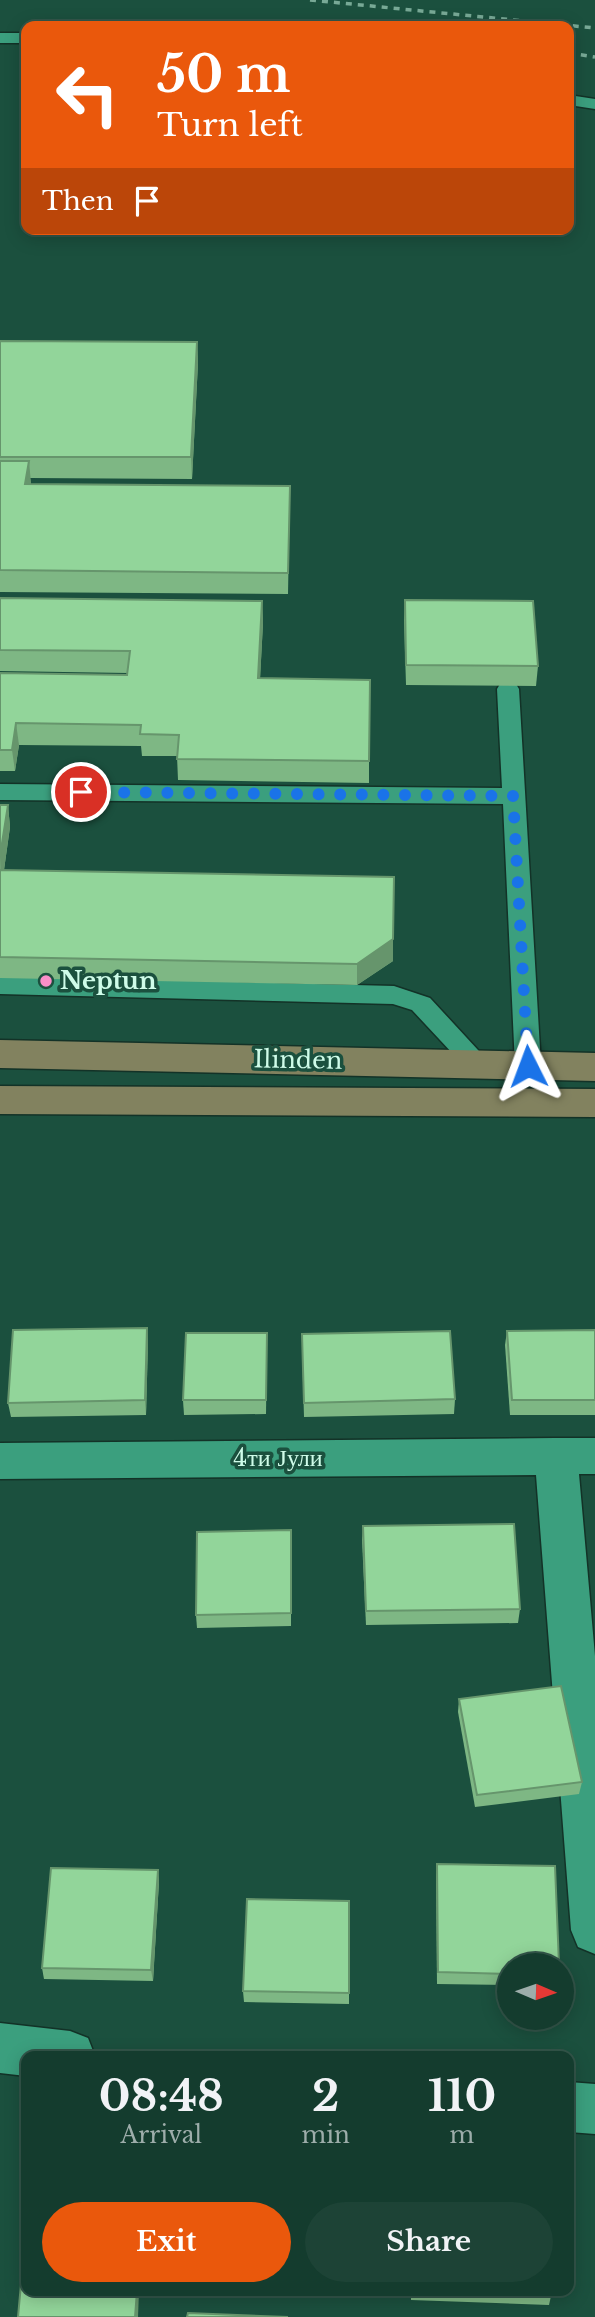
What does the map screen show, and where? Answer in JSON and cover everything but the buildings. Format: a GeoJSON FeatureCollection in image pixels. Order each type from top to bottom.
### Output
{"type":"FeatureCollection","features":[{"type":"Feature","properties":{"kind":"main road","name":"Ilinden"},"geometry":{"type":"LineString","coordinates":[[0,1054],[595,1067]]}},
{"type":"Feature","properties":{"kind":"main road","name":"Ilinden"},"geometry":{"type":"LineString","coordinates":[[0,1100],[595,1102]]}},
{"type":"Feature","properties":{"kind":"street","name":"4ти Јули"},"geometry":{"type":"LineString","coordinates":[[0,1461],[575,1456]]}},
{"type":"Feature","properties":{"kind":"street"},"geometry":{"type":"LineString","coordinates":[[575,1456],[595,1930]]}},
{"type":"Feature","properties":{"kind":"street"},"geometry":{"type":"LineString","coordinates":[[0,2049],[21,2051]]}},
{"type":"Feature","properties":{"kind":"street"},"geometry":{"type":"LineString","coordinates":[[574,2107],[595,2109]]}},
{"type":"Feature","properties":{"kind":"lane"},"geometry":{"type":"LineString","coordinates":[[0,38],[21,38]]}},
{"type":"Feature","properties":{"kind":"lane"},"geometry":{"type":"LineString","coordinates":[[574,101],[595,104]]}},
{"type":"Feature","properties":{"kind":"lane"},"geometry":{"type":"LineString","coordinates":[[508,689],[528,1066]]}},
{"type":"Feature","properties":{"kind":"lane"},"geometry":{"type":"LineString","coordinates":[[0,792],[513,796]]}},
{"type":"Feature","properties":{"kind":"lane"},"geometry":{"type":"LineString","coordinates":[[0,985],[394,995],[421,1004],[477,1063]]}},
{"type":"Feature","properties":{"kind":"railway"},"geometry":{"type":"LineString","coordinates":[[310,0],[524,21]]}},
{"type":"Feature","properties":{"kind":"railway"},"geometry":{"type":"LineString","coordinates":[[574,26],[595,28]]}},
{"type":"Feature","properties":{"kind":"railway"},"geometry":{"type":"LineString","coordinates":[[574,54],[595,57]]}},
{"type":"Feature","properties":{"kind":"place","name":"Neptun"},"geometry":{"type":"Point","coordinates":[46,981]}},
{"type":"Feature","properties":{"kind":"route"},"geometry":{"type":"LineString","coordinates":[[81,792],[513,796],[528,1066]]}}]}
